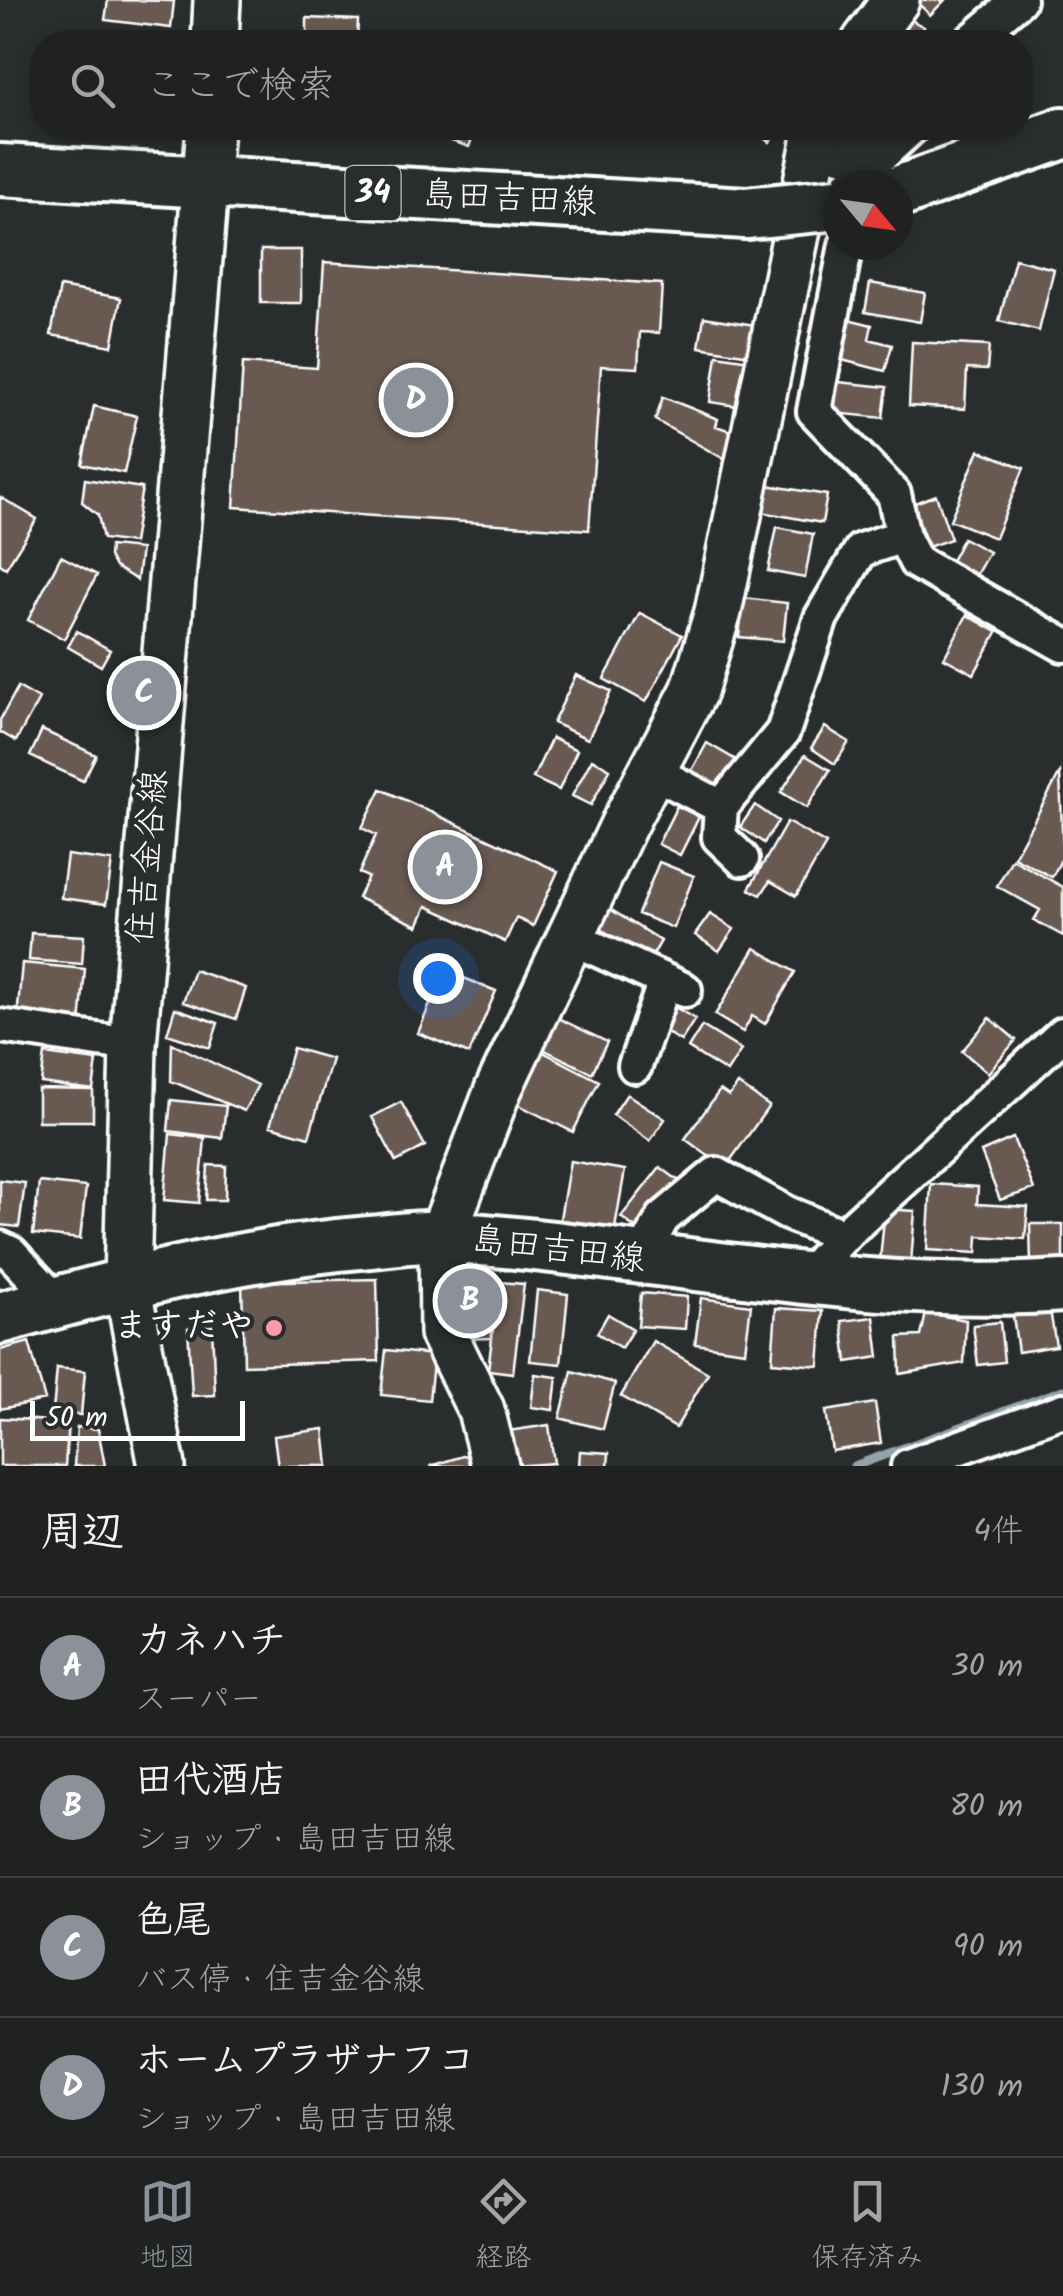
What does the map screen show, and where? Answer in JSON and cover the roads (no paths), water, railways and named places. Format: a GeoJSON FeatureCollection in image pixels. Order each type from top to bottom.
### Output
{"type":"FeatureCollection","features":[{"type":"Feature","properties":{"kind":"main road"},"geometry":{"type":"LineString","coordinates":[[913,187],[1063,133]]}},
{"type":"Feature","properties":{"kind":"main road","name":"島田吉田線"},"geometry":{"type":"LineString","coordinates":[[0,170],[207,185],[746,212],[823,208]]}},
{"type":"Feature","properties":{"kind":"main road","name":"島田吉田線"},"geometry":{"type":"LineString","coordinates":[[0,1318],[127,1284],[300,1248],[442,1236],[803,1281],[976,1292],[1063,1286]]}},
{"type":"Feature","properties":{"kind":"street"},"geometry":{"type":"LineString","coordinates":[[215,30],[217,0]]}},
{"type":"Feature","properties":{"kind":"street"},"geometry":{"type":"LineString","coordinates":[[873,30],[896,0]]}},
{"type":"Feature","properties":{"kind":"street"},"geometry":{"type":"LineString","coordinates":[[984,30],[1019,0]]}},
{"type":"Feature","properties":{"kind":"street"},"geometry":{"type":"LineString","coordinates":[[1015,30],[1046,0]]}},
{"type":"Feature","properties":{"kind":"street","name":"住吉金谷線"},"geometry":{"type":"LineString","coordinates":[[162,1466],[127,1284],[132,1045],[209,140]]}},
{"type":"Feature","properties":{"kind":"street"},"geometry":{"type":"LineString","coordinates":[[495,1466],[482,1410],[444,1334],[442,1236],[498,1090],[694,691],[718,612],[816,140]]}},
{"type":"Feature","properties":{"kind":"street"},"geometry":{"type":"LineString","coordinates":[[846,140],[840,156],[858,140]]}},
{"type":"Feature","properties":{"kind":"street"},"geometry":{"type":"LineString","coordinates":[[873,170],[900,140]]}},
{"type":"Feature","properties":{"kind":"street"},"geometry":{"type":"LineString","coordinates":[[833,260],[814,411],[894,494],[902,536],[916,562],[1063,645]]}},
{"type":"Feature","properties":{"kind":"street"},"geometry":{"type":"LineString","coordinates":[[742,859],[719,837],[721,806],[784,732],[821,618],[861,550],[902,536]]}},
{"type":"Feature","properties":{"kind":"street"},"geometry":{"type":"LineString","coordinates":[[652,771],[721,806]]}},
{"type":"Feature","properties":{"kind":"street"},"geometry":{"type":"LineString","coordinates":[[570,938],[675,986],[635,1066]]}},
{"type":"Feature","properties":{"kind":"street"},"geometry":{"type":"LineString","coordinates":[[0,1026],[132,1045]]}},
{"type":"Feature","properties":{"kind":"street"},"geometry":{"type":"LineString","coordinates":[[803,1281],[843,1236],[1063,1034]]}},
{"type":"Feature","properties":{"kind":"street"},"geometry":{"type":"LineString","coordinates":[[638,1260],[663,1218],[716,1174],[787,1213],[843,1236]]}},
{"type":"Feature","properties":{"kind":"street"},"geometry":{"type":"LineString","coordinates":[[0,1248],[11,1252],[57,1302]]}},
{"type":"Feature","properties":{"kind":"street"},"geometry":{"type":"LineString","coordinates":[[908,1466],[1063,1410]]}},
{"type":"Feature","properties":{"kind":"waterway"},"geometry":{"type":"LineString","coordinates":[[854,1466],[1063,1390]]}},
{"type":"Feature","properties":{"kind":"place","name":"ホームプラザナフコ"},"geometry":{"type":"Point","coordinates":[416,400]}},
{"type":"Feature","properties":{"kind":"place","name":"色尾"},"geometry":{"type":"Point","coordinates":[144,693]}},
{"type":"Feature","properties":{"kind":"place","name":"カネハチ"},"geometry":{"type":"Point","coordinates":[445,867]}},
{"type":"Feature","properties":{"kind":"place","name":"田代酒店"},"geometry":{"type":"Point","coordinates":[470,1301]}},
{"type":"Feature","properties":{"kind":"place","name":"ますだや"},"geometry":{"type":"Point","coordinates":[274,1328]}}]}
